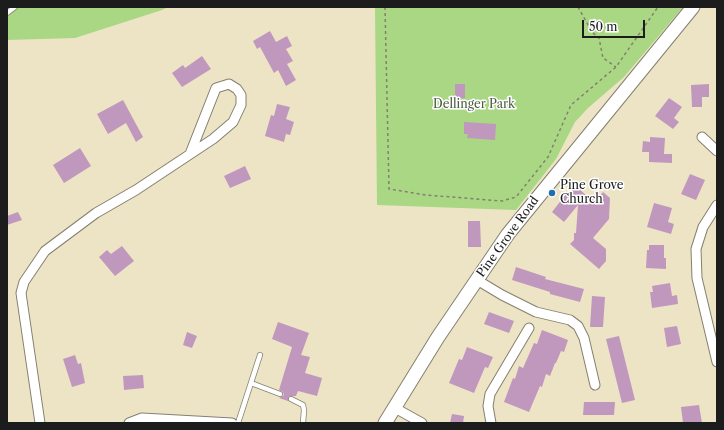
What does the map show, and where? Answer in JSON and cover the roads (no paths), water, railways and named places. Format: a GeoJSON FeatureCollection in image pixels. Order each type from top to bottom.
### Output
{"type":"FeatureCollection","features":[{"type":"Feature","properties":{"kind":"street","name":"Pine Grove Road"},"geometry":{"type":"LineString","coordinates":[[385,423],[438,337],[508,234],[693,7]]}},
{"type":"Feature","properties":{"kind":"street"},"geometry":{"type":"LineString","coordinates":[[40,423],[20,293],[24,282],[45,251],[96,213],[136,190],[213,139],[233,122],[241,105],[241,96],[237,89],[229,84],[216,88],[190,154]]}},
{"type":"Feature","properties":{"kind":"street"},"geometry":{"type":"LineString","coordinates":[[702,137],[717,151]]}},
{"type":"Feature","properties":{"kind":"street"},"geometry":{"type":"LineString","coordinates":[[717,205],[702,227],[696,249],[697,278],[717,362]]}},
{"type":"Feature","properties":{"kind":"street"},"geometry":{"type":"LineString","coordinates":[[477,280],[502,295],[536,312],[570,320],[578,326],[584,338],[595,385]]}},
{"type":"Feature","properties":{"kind":"street"},"geometry":{"type":"LineString","coordinates":[[491,423],[488,406],[490,394],[529,328]]}},
{"type":"Feature","properties":{"kind":"street"},"geometry":{"type":"LineString","coordinates":[[395,408],[422,423]]}},
{"type":"Feature","properties":{"kind":"street"},"geometry":{"type":"LineString","coordinates":[[129,423],[142,418],[232,423]]}},
{"type":"Feature","properties":{"kind":"lane"},"geometry":{"type":"LineString","coordinates":[[7,13],[15,7]]}},
{"type":"Feature","properties":{"kind":"lane"},"geometry":{"type":"LineString","coordinates":[[238,423],[260,355]]}},
{"type":"Feature","properties":{"kind":"lane"},"geometry":{"type":"LineString","coordinates":[[251,383],[280,394]]}},
{"type":"Feature","properties":{"kind":"lane"},"geometry":{"type":"LineString","coordinates":[[291,398],[303,405],[303,423]]}},
{"type":"Feature","properties":{"kind":"place","name":"Pine Grove Church"},"geometry":{"type":"Point","coordinates":[552,193]}},
{"type":"Feature","properties":{"kind":"park label","name":"Dellinger Park"},"geometry":{"type":"Point","coordinates":[474,105]}}]}
